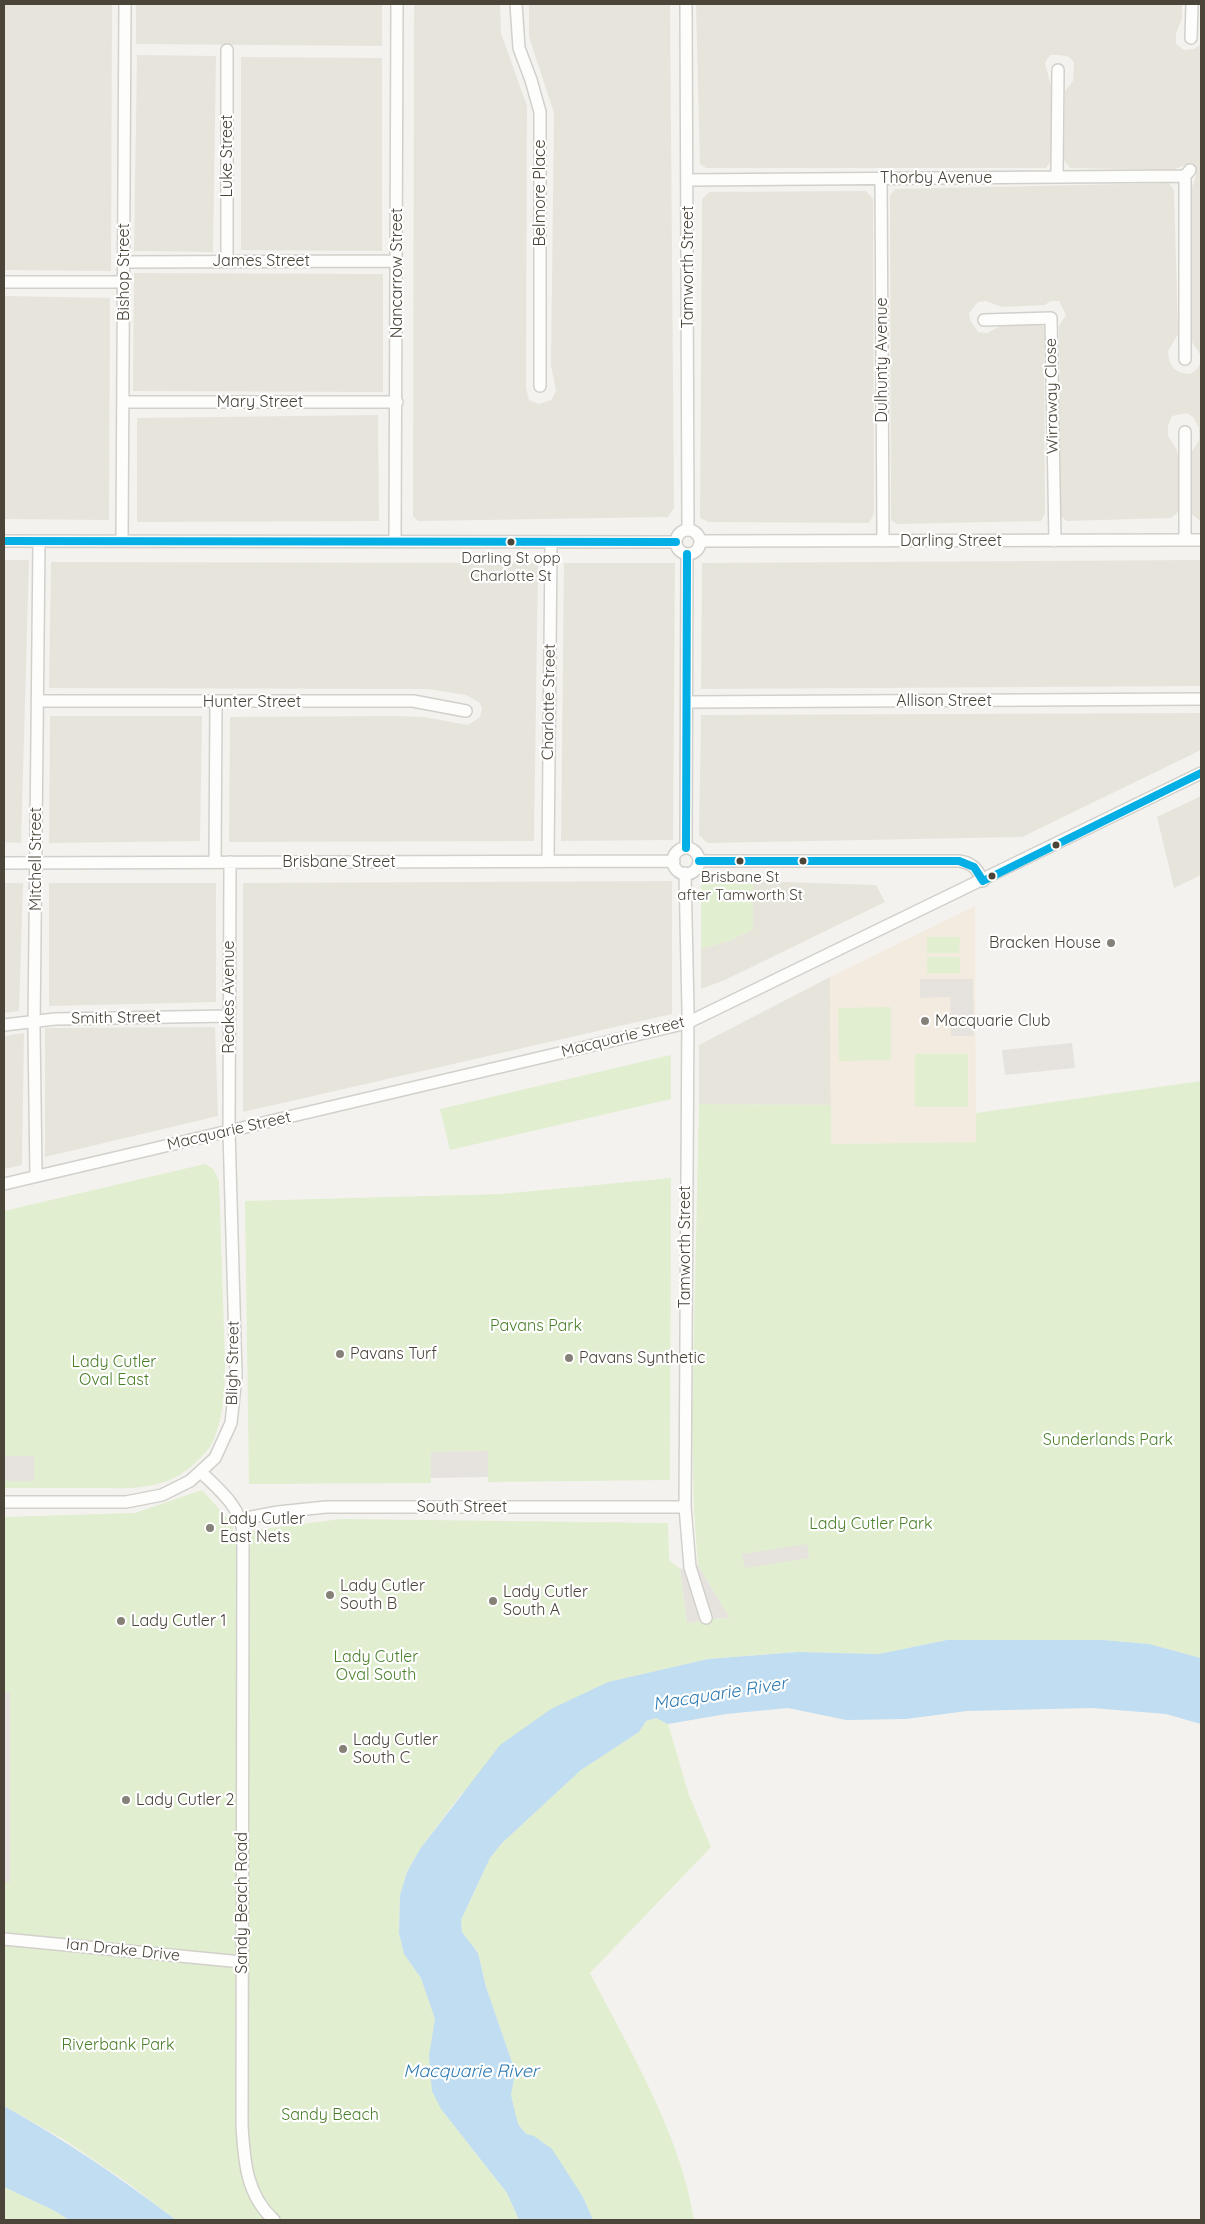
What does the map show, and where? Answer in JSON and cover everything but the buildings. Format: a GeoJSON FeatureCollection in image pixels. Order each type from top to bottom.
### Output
{"type":"FeatureCollection","features":[{"type":"Feature","properties":{"kind":"street","name":"Bishop Street"},"geometry":{"type":"LineString","coordinates":[[122,541],[126,4]]}},
{"type":"Feature","properties":{"kind":"street","name":"Nancarrow Street"},"geometry":{"type":"LineString","coordinates":[[395,542],[398,261],[397,4]]}},
{"type":"Feature","properties":{"kind":"street","name":"Belmore Place"},"geometry":{"type":"LineString","coordinates":[[516,4],[519,48],[540,112],[540,386]]}},
{"type":"Feature","properties":{"kind":"street","name":"Tamworth Street"},"geometry":{"type":"LineString","coordinates":[[686,4],[688,530]]}},
{"type":"Feature","properties":{"kind":"street"},"geometry":{"type":"LineString","coordinates":[[1191,38],[1192,4]]}},
{"type":"Feature","properties":{"kind":"street","name":"Luke Street"},"geometry":{"type":"LineString","coordinates":[[227,50],[227,262]]}},
{"type":"Feature","properties":{"kind":"street"},"geometry":{"type":"LineString","coordinates":[[1058,70],[1058,177]]}},
{"type":"Feature","properties":{"kind":"street","name":"Thorby Avenue"},"geometry":{"type":"LineString","coordinates":[[688,180],[1058,177],[1188,173],[1185,359]]}},
{"type":"Feature","properties":{"kind":"street","name":"Dulhunty Avenue"},"geometry":{"type":"LineString","coordinates":[[881,178],[883,541]]}},
{"type":"Feature","properties":{"kind":"street","name":"James Street"},"geometry":{"type":"LineString","coordinates":[[124,262],[398,261]]}},
{"type":"Feature","properties":{"kind":"street"},"geometry":{"type":"LineString","coordinates":[[4,282],[124,282]]}},
{"type":"Feature","properties":{"kind":"street","name":"Wirraway Close"},"geometry":{"type":"LineString","coordinates":[[984,320],[1051,318],[1055,541]]}},
{"type":"Feature","properties":{"kind":"street","name":"Mary Street"},"geometry":{"type":"LineString","coordinates":[[123,402],[397,402]]}},
{"type":"Feature","properties":{"kind":"street"},"geometry":{"type":"LineString","coordinates":[[1185,432],[1185,540]]}},
{"type":"Feature","properties":{"kind":"street"},"geometry":{"type":"LineString","coordinates":[[676,542],[681,532],[688,530],[697,534],[700,541],[698,549],[687,554]]}},
{"type":"Feature","properties":{"kind":"street","name":"Darling Street"},"geometry":{"type":"LineString","coordinates":[[700,541],[1201,540]]}},
{"type":"Feature","properties":{"kind":"street"},"geometry":{"type":"LineString","coordinates":[[4,541],[676,542]]}},
{"type":"Feature","properties":{"kind":"street","name":"Mitchell Street"},"geometry":{"type":"LineString","coordinates":[[36,1176],[34,1021],[39,541]]}},
{"type":"Feature","properties":{"kind":"street"},"geometry":{"type":"LineString","coordinates":[[676,542],[681,551],[687,554]]}},
{"type":"Feature","properties":{"kind":"street","name":"Charlotte Street"},"geometry":{"type":"LineString","coordinates":[[548,860],[551,543]]}},
{"type":"Feature","properties":{"kind":"street"},"geometry":{"type":"LineString","coordinates":[[686,848],[687,554]]}},
{"type":"Feature","properties":{"kind":"street","name":"Allison Street"},"geometry":{"type":"LineString","coordinates":[[687,702],[1201,699]]}},
{"type":"Feature","properties":{"kind":"street","name":"Hunter Street"},"geometry":{"type":"LineString","coordinates":[[37,701],[413,701],[466,711]]}},
{"type":"Feature","properties":{"kind":"street"},"geometry":{"type":"LineString","coordinates":[[215,862],[216,702]]}},
{"type":"Feature","properties":{"kind":"street","name":"Macquarie Street"},"geometry":{"type":"LineString","coordinates":[[4,1184],[687,1023],[983,881],[1201,773]]}},
{"type":"Feature","properties":{"kind":"street"},"geometry":{"type":"LineString","coordinates":[[686,848],[694,850],[699,861],[693,871],[685,873],[678,871],[674,861],[676,853],[686,848]]}},
{"type":"Feature","properties":{"kind":"street","name":"Brisbane Street"},"geometry":{"type":"LineString","coordinates":[[4,863],[674,861]]}},
{"type":"Feature","properties":{"kind":"street"},"geometry":{"type":"LineString","coordinates":[[699,861],[959,861],[969,862],[975,867],[983,881]]}},
{"type":"Feature","properties":{"kind":"street","name":"Reakes Avenue"},"geometry":{"type":"LineString","coordinates":[[229,1131],[230,862]]}},
{"type":"Feature","properties":{"kind":"street","name":"Tamworth Street"},"geometry":{"type":"LineString","coordinates":[[685,873],[687,1023],[685,1507],[690,1566],[706,1618]]}},
{"type":"Feature","properties":{"kind":"street","name":"Smith Street"},"geometry":{"type":"LineString","coordinates":[[4,1025],[34,1021],[229,1016]]}},
{"type":"Feature","properties":{"kind":"street","name":"Bligh Street"},"geometry":{"type":"LineString","coordinates":[[4,1502],[144,1500],[178,1489],[201,1472],[215,1458],[224,1443],[231,1423],[235,1400],[236,1376],[229,1131]]}},
{"type":"Feature","properties":{"kind":"street","name":"Sandy Beach Road"},"geometry":{"type":"LineString","coordinates":[[201,1472],[226,1496],[241,1518],[244,1544],[241,2091],[244,2164],[256,2196],[274,2220]]}},
{"type":"Feature","properties":{"kind":"street","name":"South Street"},"geometry":{"type":"LineString","coordinates":[[241,1518],[278,1512],[326,1508],[685,1507]]}},
{"type":"Feature","properties":{"kind":"street","name":"Ian Drake Drive"},"geometry":{"type":"LineString","coordinates":[[4,1939],[242,1962]]}},
{"type":"Feature","properties":{"kind":"shaded area"},"geometry":{"type":"Polygon","coordinates":[[[4,4],[112,4],[111,271],[4,270],[4,4]]]}},
{"type":"Feature","properties":{"kind":"shaded area"},"geometry":{"type":"Polygon","coordinates":[[[136,4],[382,4],[382,46],[136,44],[136,4]]]}},
{"type":"Feature","properties":{"kind":"shaded area"},"geometry":{"type":"Polygon","coordinates":[[[414,4],[500,4],[501,33],[527,106],[526,388],[529,400],[539,404],[551,400],[556,391],[551,365],[554,113],[529,37],[529,4],[670,4],[674,508],[668,517],[418,521],[413,516],[414,4]]]}},
{"type":"Feature","properties":{"kind":"shaded area"},"geometry":{"type":"Polygon","coordinates":[[[696,4],[1182,4],[1182,19],[1176,33],[1176,44],[1184,50],[1194,49],[1201,44],[1201,362],[1200,354],[1192,342],[1189,332],[1190,192],[1196,176],[1195,168],[1191,163],[1172,170],[1070,168],[1064,160],[1065,91],[1073,81],[1074,62],[1069,57],[1050,55],[1045,63],[1052,90],[1052,159],[1046,168],[706,168],[700,164],[696,4]]]}},
{"type":"Feature","properties":{"kind":"shaded area"},"geometry":{"type":"Polygon","coordinates":[[[137,55],[216,56],[213,252],[134,251],[137,55]]]}},
{"type":"Feature","properties":{"kind":"shaded area"},"geometry":{"type":"Polygon","coordinates":[[[241,57],[382,58],[382,251],[241,250],[241,57]]]}},
{"type":"Feature","properties":{"kind":"shaded area"},"geometry":{"type":"Polygon","coordinates":[[[1169,183],[1174,190],[1178,334],[1168,351],[1169,360],[1173,368],[1181,373],[1190,374],[1197,369],[1201,362],[1201,522],[1192,514],[1189,456],[1199,440],[1199,428],[1194,418],[1187,413],[1172,416],[1168,426],[1168,436],[1177,450],[1178,456],[1179,511],[1171,518],[1067,521],[1061,517],[1059,326],[1066,315],[1059,301],[1050,301],[1045,305],[1002,307],[986,301],[978,302],[969,313],[970,320],[978,332],[987,333],[1003,325],[1038,323],[1044,327],[1045,514],[1041,521],[897,524],[891,520],[890,196],[895,189],[1169,183]]]}},
{"type":"Feature","properties":{"kind":"shaded area"},"geometry":{"type":"Polygon","coordinates":[[[866,191],[873,199],[874,513],[869,523],[709,522],[700,518],[702,199],[709,192],[866,191]]]}},
{"type":"Feature","properties":{"kind":"shaded area"},"geometry":{"type":"Polygon","coordinates":[[[134,273],[383,274],[383,392],[133,391],[134,273]]]}},
{"type":"Feature","properties":{"kind":"shaded area"},"geometry":{"type":"Polygon","coordinates":[[[4,296],[110,298],[109,520],[4,519],[4,296]]]}},
{"type":"Feature","properties":{"kind":"shaded area"},"geometry":{"type":"Polygon","coordinates":[[[378,415],[379,521],[137,522],[137,418],[378,415]]]}},
{"type":"Feature","properties":{"kind":"shaded area"},"geometry":{"type":"Polygon","coordinates":[[[4,560],[29,560],[21,843],[4,842],[4,560]]]}},
{"type":"Feature","properties":{"kind":"shaded area"},"geometry":{"type":"Polygon","coordinates":[[[1201,560],[1201,686],[701,689],[702,563],[1201,560]]]}},
{"type":"Feature","properties":{"kind":"shaded area"},"geometry":{"type":"Polygon","coordinates":[[[51,562],[538,563],[534,841],[229,842],[230,717],[396,716],[424,717],[468,725],[480,717],[482,709],[480,703],[466,695],[428,689],[49,688],[51,562]]]}},
{"type":"Feature","properties":{"kind":"shaded area"},"geometry":{"type":"Polygon","coordinates":[[[564,563],[675,563],[673,840],[561,841],[564,563]]]}},
{"type":"Feature","properties":{"kind":"shaded area"},"geometry":{"type":"Polygon","coordinates":[[[1201,713],[1201,750],[1022,837],[707,843],[699,835],[701,715],[1201,713]]]}},
{"type":"Feature","properties":{"kind":"shaded area"},"geometry":{"type":"Polygon","coordinates":[[[50,716],[202,716],[200,841],[49,843],[50,716]]]}},
{"type":"Feature","properties":{"kind":"shaded area"},"geometry":{"type":"Polygon","coordinates":[[[1201,796],[1201,875],[1174,888],[1157,817],[1201,796]]]}},
{"type":"Feature","properties":{"kind":"shaded area"},"geometry":{"type":"Polygon","coordinates":[[[672,881],[672,1014],[243,1112],[243,883],[672,881]]]}},
{"type":"Feature","properties":{"kind":"shaded area"},"geometry":{"type":"Polygon","coordinates":[[[753,881],[876,885],[885,902],[725,980],[701,989],[701,949],[731,940],[753,929],[753,881]]]}},
{"type":"Feature","properties":{"kind":"shaded area"},"geometry":{"type":"Polygon","coordinates":[[[4,883],[23,883],[19,1011],[4,1013],[4,883]]]}},
{"type":"Feature","properties":{"kind":"shaded area"},"geometry":{"type":"Polygon","coordinates":[[[49,883],[216,883],[216,1002],[49,1006],[49,883]]]}},
{"type":"Feature","properties":{"kind":"shaded area","name":"Macquarie Club"},"geometry":{"type":"Polygon","coordinates":[[[975,906],[976,1142],[831,1144],[830,977],[975,906]]]}},
{"type":"Feature","properties":{"kind":"shaded area"},"geometry":{"type":"Polygon","coordinates":[[[830,977],[831,1105],[699,1104],[699,1045],[830,977]]]}},
{"type":"Feature","properties":{"kind":"shaded area"},"geometry":{"type":"Polygon","coordinates":[[[920,979],[973,979],[974,1036],[951,1036],[950,997],[920,998],[920,979]]]}},
{"type":"Feature","properties":{"kind":"shaded area"},"geometry":{"type":"Polygon","coordinates":[[[215,1027],[218,1116],[45,1157],[45,1028],[215,1027]]]}},
{"type":"Feature","properties":{"kind":"shaded area"},"geometry":{"type":"Polygon","coordinates":[[[24,1033],[22,1165],[4,1169],[4,1036],[24,1033]]]}},
{"type":"Feature","properties":{"kind":"shaded area"},"geometry":{"type":"Polygon","coordinates":[[[1072,1043],[1075,1068],[1005,1075],[1002,1050],[1072,1043]]]}},
{"type":"Feature","properties":{"kind":"shaded area"},"geometry":{"type":"Polygon","coordinates":[[[488,1451],[488,1477],[431,1478],[431,1452],[488,1451]]]}},
{"type":"Feature","properties":{"kind":"shaded area"},"geometry":{"type":"Polygon","coordinates":[[[4,1456],[34,1456],[34,1481],[4,1481],[4,1456]]]}},
{"type":"Feature","properties":{"kind":"shaded area"},"geometry":{"type":"Polygon","coordinates":[[[807,1544],[809,1558],[745,1568],[742,1554],[807,1544]]]}},
{"type":"Feature","properties":{"kind":"shaded area"},"geometry":{"type":"Polygon","coordinates":[[[698,1565],[729,1617],[687,1623],[680,1569],[698,1565]]]}},
{"type":"Feature","properties":{"kind":"shaded area"},"geometry":{"type":"Polygon","coordinates":[[[4,1692],[10,1692],[10,1882],[4,1882],[4,1692]]]}},
{"type":"Feature","properties":{"kind":"green space"},"geometry":{"type":"Polygon","coordinates":[[[701,881],[753,881],[753,929],[731,940],[701,949],[701,881]]]}},
{"type":"Feature","properties":{"kind":"green space"},"geometry":{"type":"Polygon","coordinates":[[[927,937],[960,937],[959,953],[927,953],[927,937]]]}},
{"type":"Feature","properties":{"kind":"green space"},"geometry":{"type":"Polygon","coordinates":[[[927,957],[960,957],[960,973],[927,973],[927,957]]]}},
{"type":"Feature","properties":{"kind":"green space"},"geometry":{"type":"Polygon","coordinates":[[[891,1007],[891,1060],[839,1061],[838,1008],[891,1007]]]}},
{"type":"Feature","properties":{"kind":"green space"},"geometry":{"type":"Polygon","coordinates":[[[915,1054],[968,1054],[968,1107],[915,1107],[915,1054]]]}},
{"type":"Feature","properties":{"kind":"green space"},"geometry":{"type":"Polygon","coordinates":[[[671,1055],[671,1099],[450,1150],[440,1109],[671,1055]]]}},
{"type":"Feature","properties":{"kind":"green space"},"geometry":{"type":"Polygon","coordinates":[[[1201,1081],[1201,1658],[1149,1644],[1103,1640],[947,1640],[879,1654],[798,1652],[708,1659],[608,1682],[461,1794],[420,1849],[407,1872],[400,1895],[399,1933],[404,1954],[421,1978],[435,2019],[433,2037],[441,2109],[507,2193],[519,2220],[176,2220],[128,2183],[63,2139],[4,2106],[4,1517],[135,1513],[202,1490],[233,1524],[233,1533],[341,1519],[668,1523],[669,1560],[680,1569],[687,1623],[729,1617],[698,1565],[694,1511],[692,1416],[699,1104],[831,1105],[831,1144],[976,1142],[976,1113],[1201,1081]]]}},
{"type":"Feature","properties":{"kind":"green space","name":"Lady Cutler Oval East"},"geometry":{"type":"Polygon","coordinates":[[[205,1164],[213,1169],[219,1180],[225,1362],[222,1412],[213,1441],[199,1460],[185,1471],[178,1476],[155,1485],[119,1488],[4,1488],[4,1211],[205,1164]]]}},
{"type":"Feature","properties":{"kind":"green space","name":"Pavans Park"},"geometry":{"type":"Polygon","coordinates":[[[671,1178],[670,1480],[488,1482],[488,1451],[431,1452],[431,1483],[249,1484],[245,1201],[501,1194],[671,1178]]]}},
{"type":"Feature","properties":{"kind":"green space"},"geometry":{"type":"Polygon","coordinates":[[[656,1718],[668,1724],[689,1795],[711,1847],[590,1973],[652,2093],[677,2156],[694,2220],[593,2220],[583,2197],[543,2142],[526,2134],[518,2124],[511,2095],[514,2079],[513,2065],[486,1987],[478,1953],[462,1932],[461,1920],[490,1858],[502,1843],[581,1770],[639,1732],[646,1721],[656,1718]]]}},
{"type":"Feature","properties":{"kind":"green space"},"geometry":{"type":"Polygon","coordinates":[[[4,2187],[53,2210],[69,2220],[4,2220],[4,2187]]]}},
{"type":"Feature","properties":{"kind":"water","name":"Macquarie River"},"geometry":{"type":"Polygon","coordinates":[[[947,1640],[1103,1640],[1149,1644],[1201,1658],[1201,1724],[1166,1714],[1092,1708],[967,1711],[906,1719],[846,1720],[788,1708],[726,1714],[668,1724],[656,1718],[646,1721],[639,1732],[581,1770],[502,1843],[490,1858],[461,1920],[462,1932],[478,1953],[486,1987],[513,2065],[514,2079],[511,2095],[518,2124],[526,2134],[534,2136],[552,2149],[583,2197],[593,2220],[519,2220],[507,2193],[441,2109],[432,2091],[429,2056],[435,2019],[421,1978],[404,1954],[399,1933],[400,1895],[407,1872],[420,1849],[500,1745],[551,1709],[608,1682],[708,1659],[798,1652],[879,1654],[947,1640]]]}},
{"type":"Feature","properties":{"kind":"water"},"geometry":{"type":"Polygon","coordinates":[[[4,2106],[92,2160],[176,2220],[69,2220],[53,2210],[4,2187],[4,2106]]]}},
{"type":"Feature","properties":{"kind":"transit line"},"geometry":{"type":"LineString","coordinates":[[4,541],[676,542]]}},
{"type":"Feature","properties":{"kind":"transit line"},"geometry":{"type":"LineString","coordinates":[[686,848],[687,554]]}},
{"type":"Feature","properties":{"kind":"transit line"},"geometry":{"type":"LineString","coordinates":[[983,881],[1201,773]]}},
{"type":"Feature","properties":{"kind":"transit line"},"geometry":{"type":"LineString","coordinates":[[699,861],[959,861],[974,867],[983,881]]}},
{"type":"Feature","properties":{"kind":"place","name":"Darling St opp Charlotte St"},"geometry":{"type":"Point","coordinates":[511,542]}},
{"type":"Feature","properties":{"kind":"place","name":"Brisbane St after Tamworth St"},"geometry":{"type":"Point","coordinates":[740,861]}},
{"type":"Feature","properties":{"kind":"place","name":"Bracken House"},"geometry":{"type":"Point","coordinates":[1111,943]}},
{"type":"Feature","properties":{"kind":"place","name":"Macquarie Club"},"geometry":{"type":"Point","coordinates":[925,1021]}},
{"type":"Feature","properties":{"kind":"place","name":"Pavans Turf"},"geometry":{"type":"Point","coordinates":[340,1354]}},
{"type":"Feature","properties":{"kind":"place","name":"Pavans Synthetic"},"geometry":{"type":"Point","coordinates":[569,1358]}},
{"type":"Feature","properties":{"kind":"place","name":"Lady Cutler East Nets"},"geometry":{"type":"Point","coordinates":[210,1528]}},
{"type":"Feature","properties":{"kind":"place","name":"Lady Cutler South B"},"geometry":{"type":"Point","coordinates":[330,1595]}},
{"type":"Feature","properties":{"kind":"place","name":"Lady Cutler South A"},"geometry":{"type":"Point","coordinates":[493,1601]}},
{"type":"Feature","properties":{"kind":"place","name":"Lady Cutler 1"},"geometry":{"type":"Point","coordinates":[121,1621]}},
{"type":"Feature","properties":{"kind":"place","name":"Lady Cutler South C"},"geometry":{"type":"Point","coordinates":[343,1749]}},
{"type":"Feature","properties":{"kind":"place","name":"Lady Cutler 2"},"geometry":{"type":"Point","coordinates":[126,1800]}},
{"type":"Feature","properties":{"kind":"park label","name":"Sunderlands Park"},"geometry":{"type":"Point","coordinates":[1108,1440]}},
{"type":"Feature","properties":{"kind":"park label","name":"Lady Cutler Park"},"geometry":{"type":"Point","coordinates":[871,1524]}},
{"type":"Feature","properties":{"kind":"park label","name":"Lady Cutler Oval South"},"geometry":{"type":"Point","coordinates":[376,1666]}},
{"type":"Feature","properties":{"kind":"park label","name":"Riverbank Park"},"geometry":{"type":"Point","coordinates":[118,2045]}},
{"type":"Feature","properties":{"kind":"park label","name":"Sandy Beach"},"geometry":{"type":"Point","coordinates":[330,2115]}}]}
